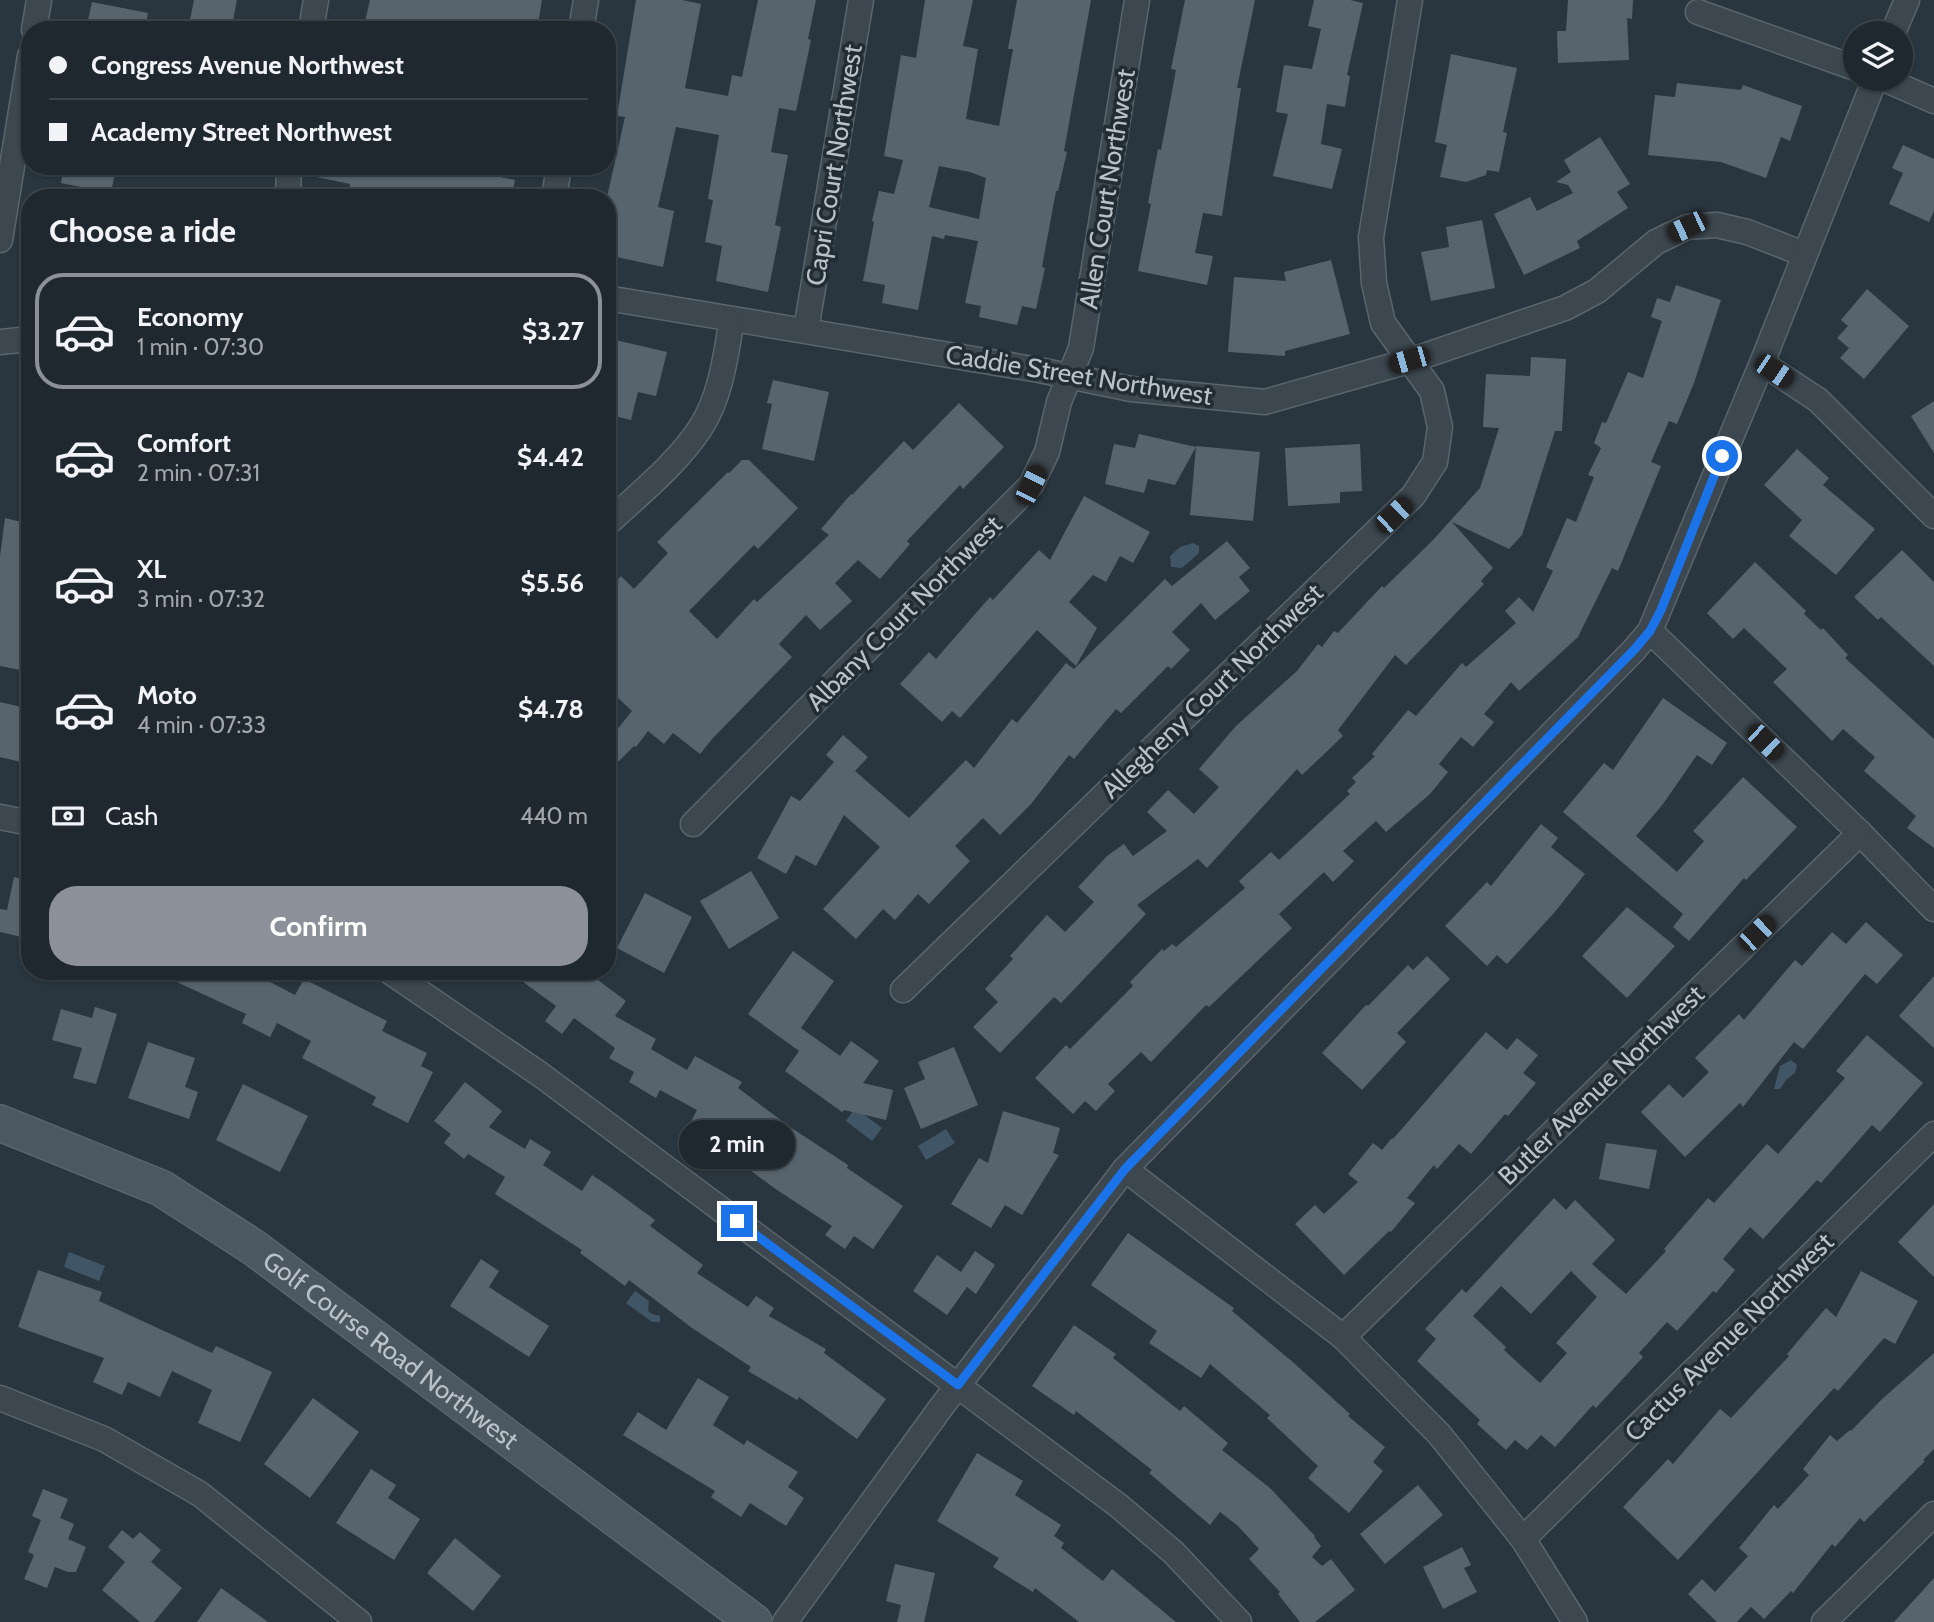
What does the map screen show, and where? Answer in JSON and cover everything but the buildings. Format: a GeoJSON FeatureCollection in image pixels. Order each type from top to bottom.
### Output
{"type":"FeatureCollection","features":[{"type":"Feature","properties":{"kind":"main road","name":"Golf Course Road Northwest"},"geometry":{"type":"LineString","coordinates":[[0,1123],[162,1188],[253,1247],[754,1622]]}},
{"type":"Feature","properties":{"kind":"street"},"geometry":{"type":"LineString","coordinates":[[312,21],[316,0]]}},
{"type":"Feature","properties":{"kind":"street"},"geometry":{"type":"LineString","coordinates":[[582,21],[586,0]]}},
{"type":"Feature","properties":{"kind":"street","name":"Capri Court Northwest"},"geometry":{"type":"LineString","coordinates":[[806,330],[861,0]]}},
{"type":"Feature","properties":{"kind":"street","name":"Allen Court Northwest"},"geometry":{"type":"LineString","coordinates":[[1070,376],[1081,348],[1137,0]]}},
{"type":"Feature","properties":{"kind":"street","name":"Allegheny Court Northwest"},"geometry":{"type":"LineString","coordinates":[[903,990],[1413,496],[1435,462],[1440,427],[1432,391],[1383,323],[1374,284],[1371,237],[1410,0]]}},
{"type":"Feature","properties":{"kind":"street"},"geometry":{"type":"LineString","coordinates":[[1899,21],[1907,0]]}},
{"type":"Feature","properties":{"kind":"street"},"geometry":{"type":"LineString","coordinates":[[30,1],[33,21]]}},
{"type":"Feature","properties":{"kind":"street"},"geometry":{"type":"LineString","coordinates":[[1698,12],[1843,64]]}},
{"type":"Feature","properties":{"kind":"street"},"geometry":{"type":"LineString","coordinates":[[785,1622],[958,1385],[1125,1169],[1650,631],[1762,363],[1870,91]]}},
{"type":"Feature","properties":{"kind":"street"},"geometry":{"type":"LineString","coordinates":[[1911,91],[1934,101]]}},
{"type":"Feature","properties":{"kind":"street"},"geometry":{"type":"LineString","coordinates":[[0,240],[21,111]]}},
{"type":"Feature","properties":{"kind":"street","name":"Caddie Street Northwest"},"geometry":{"type":"LineString","coordinates":[[616,299],[806,330],[1131,389],[1265,402],[1409,360],[1565,308],[1597,290],[1656,242],[1687,227],[1717,225],[1747,232],[1804,254]]}},
{"type":"Feature","properties":{"kind":"street"},"geometry":{"type":"LineString","coordinates":[[616,515],[685,449],[703,425],[718,388],[732,318]]}},
{"type":"Feature","properties":{"kind":"street"},"geometry":{"type":"LineString","coordinates":[[0,342],[21,340]]}},
{"type":"Feature","properties":{"kind":"street"},"geometry":{"type":"LineString","coordinates":[[1762,363],[1818,400],[1934,516]]}},
{"type":"Feature","properties":{"kind":"street","name":"Albany Court Northwest"},"geometry":{"type":"LineString","coordinates":[[694,824],[1031,485],[1047,452],[1059,402],[1070,376]]}},
{"type":"Feature","properties":{"kind":"street"},"geometry":{"type":"LineString","coordinates":[[1650,631],[1860,833],[1934,909]]}},
{"type":"Feature","properties":{"kind":"street"},"geometry":{"type":"LineString","coordinates":[[0,817],[21,820]]}},
{"type":"Feature","properties":{"kind":"street","name":"Butler Avenue Northwest"},"geometry":{"type":"LineString","coordinates":[[1343,1337],[1860,833]]}},
{"type":"Feature","properties":{"kind":"street"},"geometry":{"type":"LineString","coordinates":[[402,980],[541,1075],[1119,1506],[1174,1553],[1239,1622]]}},
{"type":"Feature","properties":{"kind":"street","name":"Cactus Avenue Northwest"},"geometry":{"type":"LineString","coordinates":[[1523,1539],[1934,1134]]}},
{"type":"Feature","properties":{"kind":"street"},"geometry":{"type":"LineString","coordinates":[[1125,1169],[1343,1337],[1439,1434],[1523,1539],[1575,1622]]}},
{"type":"Feature","properties":{"kind":"street"},"geometry":{"type":"LineString","coordinates":[[0,1398],[104,1439],[200,1494],[359,1622]]}},
{"type":"Feature","properties":{"kind":"street"},"geometry":{"type":"LineString","coordinates":[[1824,1622],[1934,1514]]}},
{"type":"Feature","properties":{"kind":"water"},"geometry":{"type":"Polygon","coordinates":[[[1193,543],[1199,546],[1199,553],[1182,568],[1171,567],[1170,556],[1180,547],[1193,543]]]}},
{"type":"Feature","properties":{"kind":"water"},"geometry":{"type":"Polygon","coordinates":[[[1791,1060],[1797,1065],[1795,1073],[1780,1089],[1774,1089],[1780,1066],[1791,1060]]]}},
{"type":"Feature","properties":{"kind":"water"},"geometry":{"type":"Polygon","coordinates":[[[855,1108],[882,1128],[872,1141],[846,1121],[855,1108]]]}},
{"type":"Feature","properties":{"kind":"water"},"geometry":{"type":"Polygon","coordinates":[[[946,1129],[955,1143],[926,1160],[918,1146],[946,1129]]]}},
{"type":"Feature","properties":{"kind":"water"},"geometry":{"type":"Polygon","coordinates":[[[69,1252],[105,1266],[99,1281],[64,1267],[69,1252]]]}},
{"type":"Feature","properties":{"kind":"water"},"geometry":{"type":"Polygon","coordinates":[[[635,1291],[649,1301],[648,1311],[660,1316],[660,1322],[652,1322],[626,1303],[635,1291]]]}},
{"type":"Feature","properties":{"kind":"route"},"geometry":{"type":"LineString","coordinates":[[737,1221],[958,1385],[1125,1169],[1650,631],[1661,610],[1722,456]]}}]}
